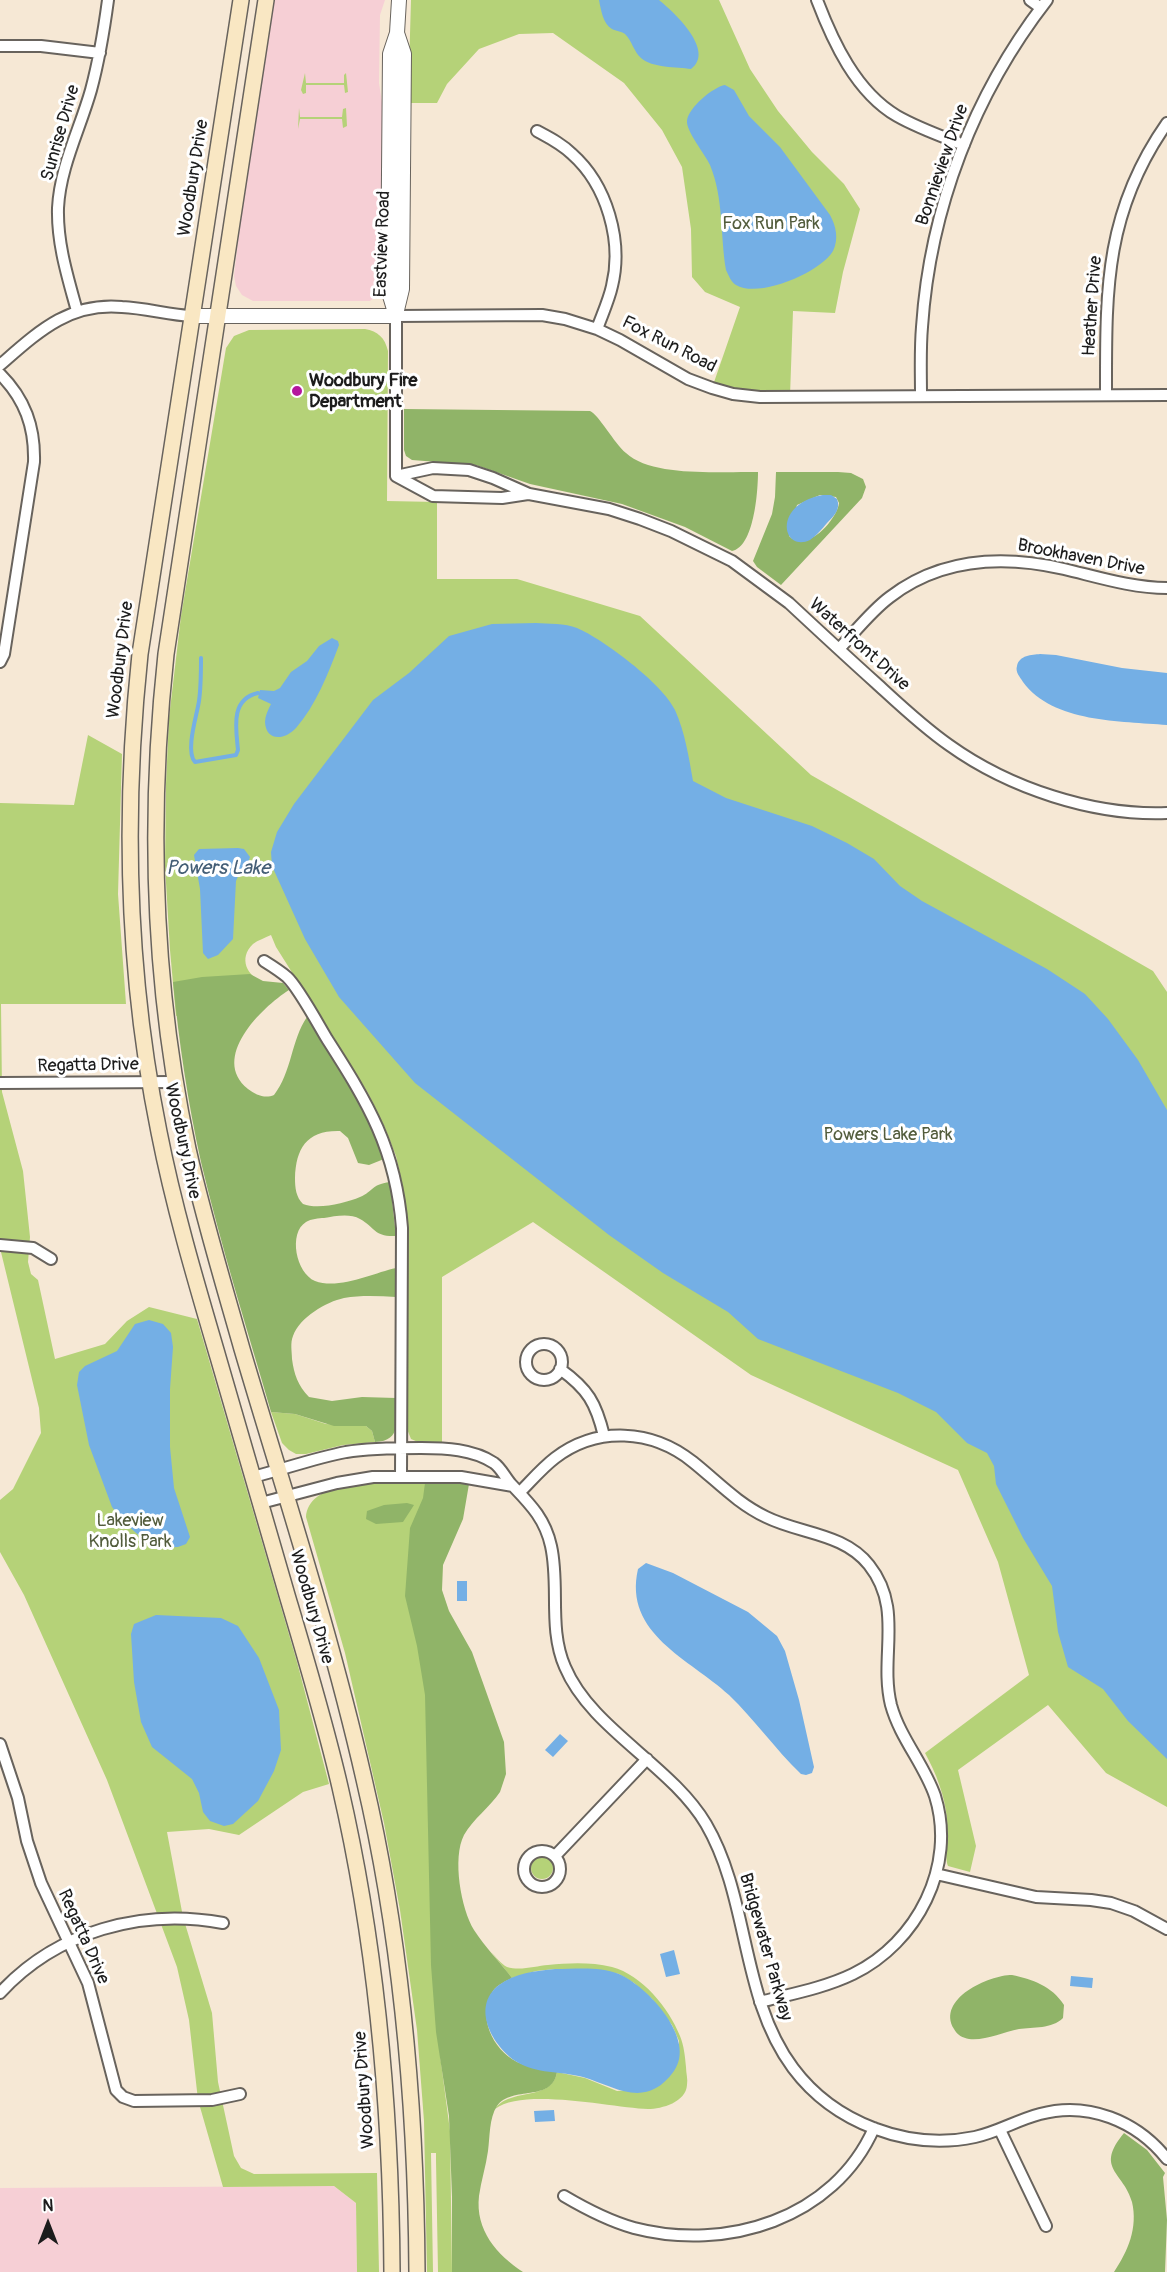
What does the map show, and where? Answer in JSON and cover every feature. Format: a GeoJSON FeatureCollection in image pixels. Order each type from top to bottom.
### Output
{"type":"FeatureCollection","features":[{"type":"Feature","properties":{"kind":"main road","name":"Woodbury Drive"},"geometry":{"type":"LineString","coordinates":[[241,0],[140,654],[131,758],[129,826],[131,913],[140,1017],[150,1082],[176,1210],[327,1733],[347,1818],[376,1988],[386,2091],[392,2272]]}},
{"type":"Feature","properties":{"kind":"main road","name":"Woodbury Drive"},"geometry":{"type":"LineString","coordinates":[[266,0],[170,620],[158,749],[155,836],[157,914],[164,1000],[191,1162],[206,1222],[345,1700],[368,1794],[385,1879],[409,2059],[416,2162],[417,2272]]}},
{"type":"Feature","properties":{"kind":"street","name":"Sunrise Drive"},"geometry":{"type":"LineString","coordinates":[[77,311],[63,257],[58,208],[62,183],[91,91],[100,53],[108,0]]}},
{"type":"Feature","properties":{"kind":"street","name":"Eastview Road"},"geometry":{"type":"LineString","coordinates":[[396,316],[402,289],[404,54],[397,33],[399,0]]}},
{"type":"Feature","properties":{"kind":"street"},"geometry":{"type":"LineString","coordinates":[[817,0],[842,56],[873,97],[894,114],[919,128],[964,145]]}},
{"type":"Feature","properties":{"kind":"street"},"geometry":{"type":"LineString","coordinates":[[1030,0],[1044,4]]}},
{"type":"Feature","properties":{"kind":"street","name":"Bonnieview Drive"},"geometry":{"type":"LineString","coordinates":[[921,396],[922,328],[933,243],[946,194],[983,100],[1002,65],[1044,4]]}},
{"type":"Feature","properties":{"kind":"street"},"geometry":{"type":"LineString","coordinates":[[0,46],[41,46],[100,53]]}},
{"type":"Feature","properties":{"kind":"street","name":"Heather Drive"},"geometry":{"type":"LineString","coordinates":[[1106,395],[1106,307],[1115,240],[1130,192],[1153,143],[1167,123]]}},
{"type":"Feature","properties":{"kind":"street"},"geometry":{"type":"LineString","coordinates":[[537,131],[558,142],[580,162],[591,175],[611,218],[615,260],[612,286],[597,329]]}},
{"type":"Feature","properties":{"kind":"street"},"geometry":{"type":"LineString","coordinates":[[0,365],[55,321],[91,307],[112,306],[192,316]]}},
{"type":"Feature","properties":{"kind":"street","name":"Fox Run Road"},"geometry":{"type":"LineString","coordinates":[[192,316],[542,315],[565,318],[620,339],[688,379],[733,394],[760,397],[1167,395]]}},
{"type":"Feature","properties":{"kind":"street"},"geometry":{"type":"LineString","coordinates":[[396,316],[396,476]]}},
{"type":"Feature","properties":{"kind":"street"},"geometry":{"type":"LineString","coordinates":[[0,374],[19,396],[26,410],[35,446],[4,654],[0,662]]}},
{"type":"Feature","properties":{"kind":"street","name":"Waterfront Drive"},"geometry":{"type":"LineString","coordinates":[[396,476],[433,468],[464,469],[493,477],[529,494],[609,509],[671,531],[732,561],[767,586],[839,648],[920,723],[975,762],[1063,799],[1126,811],[1167,813]]}},
{"type":"Feature","properties":{"kind":"street","name":"Waterfront Drive"},"geometry":{"type":"LineString","coordinates":[[396,476],[433,496],[502,498],[529,494]]}},
{"type":"Feature","properties":{"kind":"street","name":"Brookhaven Drive"},"geometry":{"type":"LineString","coordinates":[[839,648],[889,598],[912,582],[945,568],[976,561],[1030,562],[1126,584],[1167,588]]}},
{"type":"Feature","properties":{"kind":"street"},"geometry":{"type":"LineString","coordinates":[[264,961],[289,980],[354,1082],[374,1117],[392,1164],[402,1228],[401,1476]]}},
{"type":"Feature","properties":{"kind":"street","name":"Regatta Drive"},"geometry":{"type":"LineString","coordinates":[[0,1083],[176,1082]]}},
{"type":"Feature","properties":{"kind":"street"},"geometry":{"type":"LineString","coordinates":[[0,1245],[33,1248],[51,1259]]}},
{"type":"Feature","properties":{"kind":"street"},"geometry":{"type":"LineString","coordinates":[[560,1369],[582,1386],[590,1397],[598,1411],[604,1436]]}},
{"type":"Feature","properties":{"kind":"street"},"geometry":{"type":"LineString","coordinates":[[261,1503],[349,1480],[401,1476],[467,1477],[517,1489],[571,1447],[604,1436],[644,1437],[662,1443],[694,1463],[746,1506],[786,1526],[842,1542],[869,1564],[883,1588],[890,1613],[887,1681],[892,1706],[898,1725],[928,1777],[940,1815],[936,1874],[925,1901],[911,1925],[879,1958],[840,1980],[760,2002]]}},
{"type":"Feature","properties":{"kind":"street","name":"Bridgewater Parkway"},"geometry":{"type":"LineString","coordinates":[[253,1477],[346,1452],[402,1448],[447,1449],[472,1454],[497,1466],[540,1516],[551,1543],[554,1562],[556,1633],[568,1673],[590,1705],[692,1805],[714,1839],[725,1868],[760,2002],[776,2041],[805,2082],[833,2107],[874,2128],[908,2138],[935,2140],[968,2138],[1000,2130],[1042,2114],[1065,2110],[1089,2112],[1115,2119],[1134,2129],[1152,2142],[1167,2159]]}},
{"type":"Feature","properties":{"kind":"street","name":"Regatta Drive"},"geometry":{"type":"LineString","coordinates":[[0,1744],[18,1798],[27,1841],[41,1883],[88,1983],[116,2090],[123,2097],[134,2101],[212,2100],[240,2094]]}},
{"type":"Feature","properties":{"kind":"street"},"geometry":{"type":"LineString","coordinates":[[555,1856],[647,1759]]}},
{"type":"Feature","properties":{"kind":"street"},"geometry":{"type":"LineString","coordinates":[[936,1874],[1035,1897],[1106,1901],[1134,1911],[1167,1929]]}},
{"type":"Feature","properties":{"kind":"street"},"geometry":{"type":"LineString","coordinates":[[0,1993],[34,1963],[69,1941],[112,1926],[166,1917],[195,1917],[224,1923]]}},
{"type":"Feature","properties":{"kind":"street"},"geometry":{"type":"LineString","coordinates":[[564,2196],[609,2220],[647,2231],[699,2235],[744,2230],[785,2216],[826,2192],[855,2164],[874,2128]]}},
{"type":"Feature","properties":{"kind":"street"},"geometry":{"type":"LineString","coordinates":[[1000,2130],[1046,2226]]}},
{"type":"Feature","properties":{"kind":"shaded area"},"geometry":{"type":"Polygon","coordinates":[[[266,0],[385,0],[380,15],[379,83],[385,122],[385,164],[381,212],[380,286],[378,294],[370,301],[253,301],[242,295],[236,286],[234,276],[266,0]]]}},
{"type":"Feature","properties":{"kind":"shaded area"},"geometry":{"type":"Polygon","coordinates":[[[334,2186],[356,2203],[357,2272],[0,2272],[0,2188],[334,2186]]]}},
{"type":"Feature","properties":{"kind":"green space","name":"Fox Run Park"},"geometry":{"type":"Polygon","coordinates":[[[411,0],[719,0],[750,69],[778,111],[812,152],[844,184],[860,209],[843,272],[835,313],[793,311],[790,396],[712,388],[740,307],[705,292],[692,277],[691,229],[682,167],[662,130],[624,83],[553,33],[519,34],[479,49],[447,84],[437,103],[408,103],[411,0]]]}},
{"type":"Feature","properties":{"kind":"green space"},"geometry":{"type":"Polygon","coordinates":[[[305,73],[306,83],[344,83],[346,73],[348,92],[345,93],[344,85],[306,85],[306,93],[303,94],[301,90],[305,73]]]}},
{"type":"Feature","properties":{"kind":"green space"},"geometry":{"type":"Polygon","coordinates":[[[299,108],[300,117],[342,117],[343,109],[346,108],[347,126],[343,128],[342,119],[300,119],[298,129],[299,108]]]}},
{"type":"Feature","properties":{"kind":"green space","name":"Powers Lake"},"geometry":{"type":"Polygon","coordinates":[[[365,329],[374,331],[380,336],[388,351],[387,501],[437,502],[437,579],[517,579],[640,616],[811,775],[1153,971],[1167,992],[1167,1807],[1106,1773],[1048,1705],[958,1770],[976,1846],[970,1872],[948,1866],[947,1819],[944,1802],[925,1753],[1029,1675],[998,1562],[958,1470],[751,1375],[533,1222],[442,1277],[442,1442],[418,1442],[411,1439],[407,1429],[408,1220],[396,1156],[368,1093],[276,947],[271,935],[259,940],[248,949],[245,961],[253,976],[264,982],[176,1016],[165,866],[169,718],[181,616],[226,348],[234,336],[249,330],[365,329]]]}},
{"type":"Feature","properties":{"kind":"green space"},"geometry":{"type":"Polygon","coordinates":[[[404,409],[590,411],[621,448],[638,461],[670,470],[689,472],[758,472],[756,505],[750,530],[739,547],[732,551],[685,527],[622,504],[530,484],[476,465],[412,460],[406,456],[404,450],[404,409]]]}},
{"type":"Feature","properties":{"kind":"green space"},"geometry":{"type":"Polygon","coordinates":[[[776,472],[851,473],[863,479],[866,487],[862,498],[781,585],[757,567],[753,561],[772,514],[776,472]],[[820,495],[797,505],[789,536],[804,541],[820,533],[837,510],[839,503],[836,497],[820,495]]]}},
{"type":"Feature","properties":{"kind":"green space","name":"Lakeview Knolls Park"},"geometry":{"type":"Polygon","coordinates":[[[88,735],[122,754],[118,894],[126,1004],[1,1004],[2,1092],[23,1171],[30,1237],[28,1262],[31,1274],[38,1280],[55,1359],[105,1344],[127,1321],[149,1307],[197,1319],[297,1662],[329,1784],[303,1792],[239,1835],[209,1829],[167,1832],[183,1917],[212,2013],[218,2082],[234,2156],[241,2168],[254,2174],[377,2173],[379,2272],[357,2272],[356,2203],[334,2186],[223,2187],[198,2100],[189,2020],[177,1967],[107,1780],[24,1595],[0,1552],[0,1500],[13,1489],[41,1433],[39,1408],[0,1248],[0,803],[74,805],[88,735]]]}},
{"type":"Feature","properties":{"kind":"green space"},"geometry":{"type":"Polygon","coordinates":[[[250,974],[263,981],[283,983],[289,990],[265,1009],[244,1035],[237,1049],[234,1063],[238,1077],[254,1093],[264,1096],[274,1095],[280,1086],[307,1017],[367,1116],[384,1159],[369,1165],[358,1163],[348,1138],[340,1131],[319,1134],[306,1143],[301,1150],[295,1182],[297,1195],[303,1204],[324,1206],[340,1203],[360,1197],[375,1186],[390,1182],[396,1236],[383,1235],[352,1216],[310,1220],[300,1227],[297,1235],[297,1253],[303,1270],[315,1281],[335,1283],[356,1280],[396,1268],[396,1297],[357,1296],[329,1303],[314,1311],[301,1323],[296,1329],[291,1345],[295,1375],[309,1397],[332,1401],[362,1397],[396,1398],[396,1427],[390,1438],[384,1441],[375,1442],[372,1431],[366,1426],[334,1426],[295,1414],[271,1412],[234,1287],[196,1140],[184,1073],[173,982],[202,977],[250,974]]]}},
{"type":"Feature","properties":{"kind":"green space"},"geometry":{"type":"Polygon","coordinates":[[[271,1412],[295,1414],[326,1424],[366,1426],[372,1431],[375,1442],[343,1445],[306,1454],[296,1454],[282,1443],[271,1412]]]}},
{"type":"Feature","properties":{"kind":"green space"},"geometry":{"type":"Polygon","coordinates":[[[425,1483],[469,1484],[463,1519],[443,1565],[442,1590],[449,1611],[472,1652],[504,1742],[506,1774],[500,1792],[464,1835],[460,1845],[458,1870],[469,1921],[478,1936],[512,1978],[493,1991],[486,2011],[487,2021],[494,2040],[508,2056],[527,2066],[557,2072],[554,2082],[548,2087],[504,2100],[494,2111],[491,2122],[479,2196],[481,2220],[484,2231],[497,2249],[523,2272],[452,2272],[449,2116],[436,2032],[431,1965],[425,1695],[417,1646],[405,1596],[410,1528],[423,1498],[425,1483]]]}},
{"type":"Feature","properties":{"kind":"green space"},"geometry":{"type":"Polygon","coordinates":[[[426,1483],[440,2055],[450,2131],[452,2272],[438,2272],[436,2153],[431,2153],[433,2272],[427,2272],[424,2121],[417,2030],[400,1910],[384,1823],[345,1653],[306,1517],[309,1506],[316,1497],[326,1492],[351,1485],[426,1483]]]}},
{"type":"Feature","properties":{"kind":"green space"},"geometry":{"type":"Polygon","coordinates":[[[407,1503],[414,1505],[403,1522],[376,1524],[366,1519],[367,1511],[384,1505],[407,1503]]]}},
{"type":"Feature","properties":{"kind":"green space"},"geometry":{"type":"Polygon","coordinates":[[[542,1857],[552,1864],[553,1868],[546,1878],[542,1879],[532,1872],[531,1868],[538,1858],[542,1857]]]}},
{"type":"Feature","properties":{"kind":"green space"},"geometry":{"type":"Polygon","coordinates":[[[491,1952],[503,1964],[512,1968],[564,1964],[604,1965],[634,1977],[662,2004],[675,2025],[684,2051],[686,2091],[678,2100],[654,2109],[547,2099],[508,2103],[495,2109],[510,2098],[547,2087],[554,2081],[557,2072],[585,2078],[617,2091],[655,2088],[669,2076],[679,2041],[672,2025],[652,1999],[634,1983],[619,1974],[593,1969],[555,1969],[536,1971],[512,1978],[491,1952]]]}},
{"type":"Feature","properties":{"kind":"green space"},"geometry":{"type":"Polygon","coordinates":[[[1012,1975],[1034,1981],[1054,1993],[1064,2005],[1063,2018],[1048,2026],[1019,2029],[981,2039],[967,2039],[960,2036],[954,2029],[950,2018],[952,2008],[958,1999],[979,1984],[1012,1975]]]}},
{"type":"Feature","properties":{"kind":"green space"},"geometry":{"type":"Polygon","coordinates":[[[1124,2133],[1147,2150],[1165,2173],[1163,2177],[1167,2220],[1165,2272],[1114,2272],[1124,2256],[1134,2221],[1132,2202],[1111,2163],[1115,2145],[1124,2133]]]}},
{"type":"Feature","properties":{"kind":"water"},"geometry":{"type":"Polygon","coordinates":[[[599,0],[659,0],[690,32],[699,52],[697,61],[691,69],[658,65],[646,61],[639,56],[625,34],[606,24],[599,0]]]}},
{"type":"Feature","properties":{"kind":"water"},"geometry":{"type":"Polygon","coordinates":[[[725,85],[734,90],[749,116],[780,147],[830,215],[835,228],[835,246],[826,259],[803,275],[774,286],[759,289],[746,288],[736,285],[730,279],[724,257],[718,191],[710,165],[687,125],[688,116],[696,104],[714,90],[725,85]]]}},
{"type":"Feature","properties":{"kind":"water"},"geometry":{"type":"Polygon","coordinates":[[[831,495],[837,499],[838,506],[834,515],[810,540],[800,542],[793,540],[788,534],[789,517],[807,500],[831,495]]]}},
{"type":"Feature","properties":{"kind":"water","name":"Powers Lake"},"geometry":{"type":"Polygon","coordinates":[[[536,623],[577,628],[602,642],[631,663],[658,688],[675,710],[686,745],[693,781],[726,798],[812,826],[847,843],[874,859],[900,886],[922,901],[1047,969],[1085,994],[1108,1019],[1138,1060],[1167,1110],[1167,1759],[1128,1721],[1103,1689],[1068,1667],[1058,1632],[1052,1586],[1023,1538],[996,1484],[994,1466],[987,1453],[967,1443],[936,1412],[898,1393],[758,1339],[728,1312],[663,1273],[609,1235],[415,1083],[339,997],[305,939],[272,866],[271,852],[277,832],[294,804],[373,700],[409,673],[449,636],[492,624],[536,623]]]}},
{"type":"Feature","properties":{"kind":"water"},"geometry":{"type":"Polygon","coordinates":[[[332,638],[338,641],[339,645],[310,709],[292,732],[282,737],[272,736],[265,722],[271,704],[258,698],[260,690],[274,691],[280,688],[291,672],[307,661],[319,646],[332,638]]]}},
{"type":"Feature","properties":{"kind":"water"},"geometry":{"type":"Polygon","coordinates":[[[1040,654],[1167,673],[1167,725],[1089,717],[1070,713],[1052,705],[1036,695],[1023,682],[1017,670],[1020,660],[1030,655],[1040,654]]]}},
{"type":"Feature","properties":{"kind":"water","name":"Powers Lake"},"geometry":{"type":"Polygon","coordinates":[[[199,849],[244,849],[250,857],[236,881],[233,939],[218,955],[208,959],[203,953],[200,889],[194,855],[199,849]]]}},
{"type":"Feature","properties":{"kind":"water"},"geometry":{"type":"Polygon","coordinates":[[[149,1320],[163,1324],[171,1333],[173,1347],[170,1447],[174,1488],[190,1537],[186,1544],[178,1547],[161,1548],[144,1540],[112,1507],[89,1445],[77,1385],[79,1372],[85,1366],[117,1351],[135,1324],[149,1320]]]}},
{"type":"Feature","properties":{"kind":"water"},"geometry":{"type":"Polygon","coordinates":[[[646,1563],[673,1573],[748,1612],[777,1636],[785,1651],[799,1700],[814,1767],[812,1773],[801,1774],[729,1695],[663,1643],[650,1628],[640,1611],[636,1592],[638,1569],[646,1563]]]}},
{"type":"Feature","properties":{"kind":"water"},"geometry":{"type":"Polygon","coordinates":[[[457,1581],[467,1581],[467,1601],[457,1601],[457,1581]]]}},
{"type":"Feature","properties":{"kind":"water"},"geometry":{"type":"Polygon","coordinates":[[[156,1615],[221,1618],[238,1626],[259,1658],[279,1710],[281,1750],[274,1771],[258,1801],[233,1824],[224,1826],[210,1821],[203,1812],[199,1793],[192,1779],[152,1747],[141,1722],[134,1682],[131,1634],[134,1624],[156,1615]]]}},
{"type":"Feature","properties":{"kind":"water"},"geometry":{"type":"Polygon","coordinates":[[[560,1734],[568,1741],[553,1757],[545,1750],[560,1734]]]}},
{"type":"Feature","properties":{"kind":"water"},"geometry":{"type":"Polygon","coordinates":[[[674,1950],[680,1974],[666,1977],[660,1954],[674,1950]]]}},
{"type":"Feature","properties":{"kind":"water"},"geometry":{"type":"Polygon","coordinates":[[[555,1969],[611,1971],[630,1980],[655,2002],[674,2029],[679,2044],[679,2058],[674,2071],[663,2083],[653,2090],[642,2093],[619,2090],[575,2075],[532,2069],[517,2062],[500,2047],[488,2026],[486,2004],[490,1994],[499,1985],[518,1975],[555,1969]]]}},
{"type":"Feature","properties":{"kind":"water"},"geometry":{"type":"Polygon","coordinates":[[[1071,1976],[1093,1978],[1092,1988],[1070,1986],[1071,1976]]]}},
{"type":"Feature","properties":{"kind":"water"},"geometry":{"type":"Polygon","coordinates":[[[554,2110],[555,2121],[535,2122],[534,2111],[554,2110]]]}},
{"type":"Feature","properties":{"kind":"waterway"},"geometry":{"type":"LineString","coordinates":[[201,658],[200,696],[191,742],[192,757],[195,762],[236,755],[238,750],[236,724],[239,708],[249,696],[258,693]]}},
{"type":"Feature","properties":{"kind":"place","name":"Woodbury Fire Department"},"geometry":{"type":"Point","coordinates":[297,391]}},
{"type":"Feature","properties":{"kind":"park label","name":"Powers Lake Park"},"geometry":{"type":"Point","coordinates":[888,1135]}}]}
